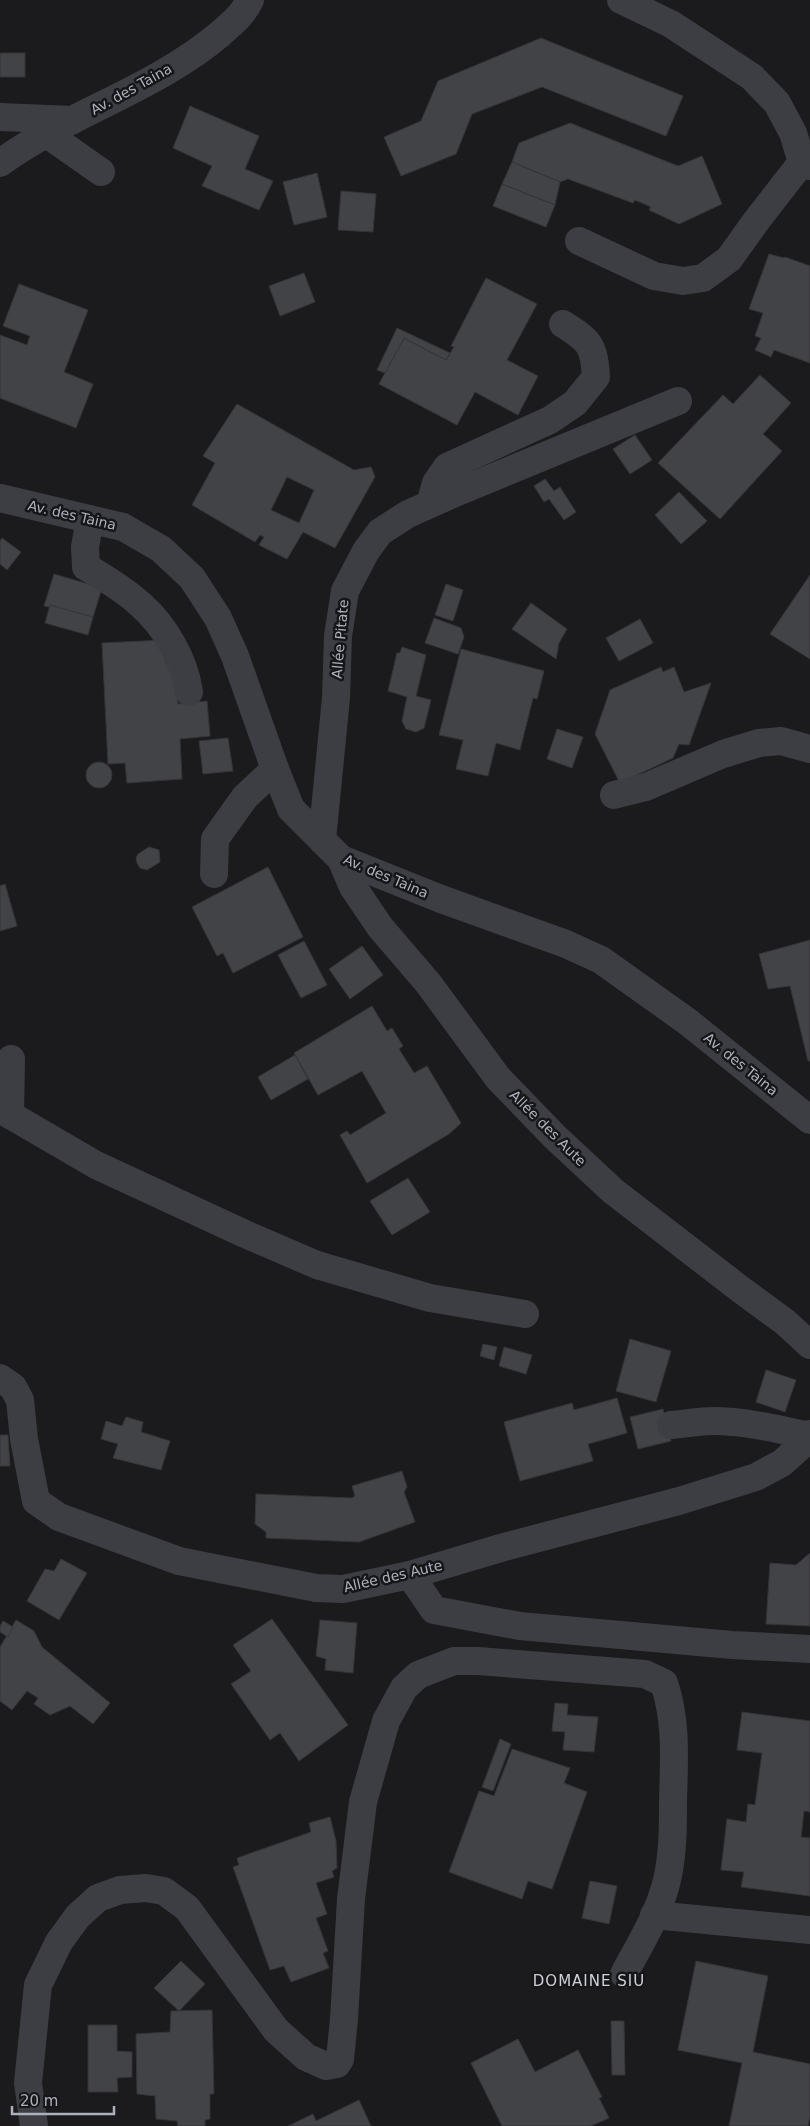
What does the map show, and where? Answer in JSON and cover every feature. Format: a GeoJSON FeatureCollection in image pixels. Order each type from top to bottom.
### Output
{"type":"FeatureCollection","features":[{"type":"Feature","properties":{"kind":"street","name":"Av. des Taina"},"geometry":{"type":"LineString","coordinates":[[0,163],[19,149],[136,88],[200,51],[243,14],[250,0]]}},
{"type":"Feature","properties":{"kind":"street"},"geometry":{"type":"LineString","coordinates":[[579,241],[654,276],[683,281],[703,278],[729,259],[757,220],[806,164],[794,133],[777,103],[752,78],[672,24],[621,0]]}},
{"type":"Feature","properties":{"kind":"street"},"geometry":{"type":"LineString","coordinates":[[0,117],[74,120]]}},
{"type":"Feature","properties":{"kind":"street"},"geometry":{"type":"LineString","coordinates":[[47,134],[101,172]]}},
{"type":"Feature","properties":{"kind":"street"},"geometry":{"type":"LineString","coordinates":[[430,504],[436,483],[447,467],[550,420],[575,402],[596,378],[595,354],[582,337],[563,324]]}},
{"type":"Feature","properties":{"kind":"street","name":"Allée Pitate"},"geometry":{"type":"LineString","coordinates":[[322,840],[336,698],[338,636],[345,591],[366,551],[380,532],[408,514],[454,493],[678,401]]}},
{"type":"Feature","properties":{"kind":"street","name":"Av. des Taina"},"geometry":{"type":"LineString","coordinates":[[0,498],[123,527],[161,549],[192,578],[218,618],[232,648],[274,769],[291,809],[341,859],[432,895],[566,944],[601,960],[688,1022],[810,1120]]}},
{"type":"Feature","properties":{"kind":"street"},"geometry":{"type":"LineString","coordinates":[[90,519],[84,556],[86,567],[142,605],[164,632],[179,657],[189,692]]}},
{"type":"Feature","properties":{"kind":"street"},"geometry":{"type":"LineString","coordinates":[[614,795],[646,786],[723,754],[759,743],[780,741],[810,749]]}},
{"type":"Feature","properties":{"kind":"street"},"geometry":{"type":"LineString","coordinates":[[214,874],[215,839],[245,797],[274,769]]}},
{"type":"Feature","properties":{"kind":"street","name":"Allée des Aute"},"geometry":{"type":"LineString","coordinates":[[341,859],[353,887],[380,927],[428,983],[498,1078],[517,1098],[555,1137],[613,1191],[740,1290],[785,1322],[810,1345]]}},
{"type":"Feature","properties":{"kind":"street"},"geometry":{"type":"LineString","coordinates":[[11,1059],[5,1112],[96,1165],[317,1265],[430,1298],[525,1314]]}},
{"type":"Feature","properties":{"kind":"street","name":"Allée des Aute"},"geometry":{"type":"LineString","coordinates":[[0,1378],[13,1387],[20,1400],[24,1439],[36,1501],[59,1517],[179,1560],[316,1588],[343,1589],[410,1575],[512,1545],[679,1501],[756,1477],[782,1463],[809,1435]]}},
{"type":"Feature","properties":{"kind":"street"},"geometry":{"type":"LineString","coordinates":[[671,1425],[711,1421],[733,1422],[809,1435]]}},
{"type":"Feature","properties":{"kind":"street"},"geometry":{"type":"LineString","coordinates":[[410,1575],[434,1610],[520,1626],[732,1645],[810,1649]]}},
{"type":"Feature","properties":{"kind":"street"},"geometry":{"type":"LineString","coordinates":[[34,2126],[28,2083],[38,1985],[59,1942],[78,1916],[98,1898],[120,1890],[146,1888],[164,1891],[188,1908],[276,2030],[306,2057],[326,2066],[337,2064],[340,2059],[344,2019],[351,1899],[363,1802],[386,1721],[404,1688],[418,1675],[454,1660],[478,1660],[645,1674],[664,1683],[672,1714],[674,1760],[673,1844],[667,1880],[654,1915],[624,1974]]}},
{"type":"Feature","properties":{"kind":"street"},"geometry":{"type":"LineString","coordinates":[[654,1915],[810,1930]]}},
{"type":"Feature","properties":{"kind":"building"},"geometry":{"type":"Polygon","coordinates":[[[541,38],[683,96],[666,136],[542,87],[472,114],[456,154],[401,176],[384,137],[421,121],[438,81],[541,38]]]}},
{"type":"Feature","properties":{"kind":"building"},"geometry":{"type":"Polygon","coordinates":[[[0,53],[25,53],[25,77],[0,77],[0,53]]]}},
{"type":"Feature","properties":{"kind":"building"},"geometry":{"type":"Polygon","coordinates":[[[190,106],[259,136],[245,169],[273,181],[259,210],[202,186],[212,166],[173,148],[190,106]]]}},
{"type":"Feature","properties":{"kind":"building"},"geometry":{"type":"Polygon","coordinates":[[[570,123],[678,166],[702,156],[722,204],[679,224],[649,210],[651,207],[635,200],[633,203],[568,179],[560,182],[512,162],[519,143],[570,123]]]}},
{"type":"Feature","properties":{"kind":"building"},"geometry":{"type":"Polygon","coordinates":[[[512,162],[560,182],[555,205],[502,184],[512,162]]]}},
{"type":"Feature","properties":{"kind":"building"},"geometry":{"type":"Polygon","coordinates":[[[317,173],[327,217],[294,225],[283,182],[317,173]]]}},
{"type":"Feature","properties":{"kind":"building"},"geometry":{"type":"Polygon","coordinates":[[[502,184],[555,205],[546,227],[493,206],[502,184]]]}},
{"type":"Feature","properties":{"kind":"building"},"geometry":{"type":"Polygon","coordinates":[[[341,191],[376,194],[373,232],[338,230],[341,191]]]}},
{"type":"Feature","properties":{"kind":"building"},"geometry":{"type":"Polygon","coordinates":[[[769,254],[785,257],[810,266],[810,363],[774,350],[771,357],[755,350],[761,338],[755,336],[763,313],[749,309],[769,254]]]}},
{"type":"Feature","properties":{"kind":"building"},"geometry":{"type":"Polygon","coordinates":[[[304,273],[315,302],[280,316],[269,286],[304,273]]]}},
{"type":"Feature","properties":{"kind":"building"},"geometry":{"type":"Polygon","coordinates":[[[486,278],[537,304],[507,360],[538,376],[518,415],[475,392],[457,425],[379,384],[404,338],[446,360],[454,347],[451,346],[486,278]]]}},
{"type":"Feature","properties":{"kind":"building"},"geometry":{"type":"Polygon","coordinates":[[[19,284],[88,310],[64,372],[93,384],[76,428],[0,398],[0,335],[27,345],[30,336],[3,326],[19,284]]]}},
{"type":"Feature","properties":{"kind":"building"},"geometry":{"type":"Polygon","coordinates":[[[397,328],[450,353],[446,360],[404,338],[385,373],[377,370],[397,328]]]}},
{"type":"Feature","properties":{"kind":"building"},"geometry":{"type":"Polygon","coordinates":[[[760,375],[791,403],[763,434],[782,451],[720,519],[658,463],[723,395],[733,404],[760,375]]]}},
{"type":"Feature","properties":{"kind":"building"},"geometry":{"type":"Polygon","coordinates":[[[237,404],[354,470],[371,467],[375,477],[335,548],[303,532],[287,559],[259,545],[264,537],[260,535],[255,542],[192,505],[215,463],[203,456],[237,404]],[[287,477],[271,510],[299,523],[314,490],[287,477]]]}},
{"type":"Feature","properties":{"kind":"building"},"geometry":{"type":"Polygon","coordinates":[[[635,435],[652,460],[630,474],[613,449],[635,435]]]}},
{"type":"Feature","properties":{"kind":"building"},"geometry":{"type":"Polygon","coordinates":[[[545,479],[554,491],[560,487],[576,512],[564,520],[549,499],[544,502],[534,486],[545,479]]]}},
{"type":"Feature","properties":{"kind":"building"},"geometry":{"type":"Polygon","coordinates":[[[679,492],[707,521],[681,544],[655,515],[679,492]]]}},
{"type":"Feature","properties":{"kind":"building"},"geometry":{"type":"Polygon","coordinates":[[[2,538],[21,552],[7,570],[0,564],[0,541],[2,538]]]}},
{"type":"Feature","properties":{"kind":"building"},"geometry":{"type":"Polygon","coordinates":[[[54,574],[102,588],[93,617],[44,606],[54,574]]]}},
{"type":"Feature","properties":{"kind":"building"},"geometry":{"type":"Polygon","coordinates":[[[810,575],[810,659],[770,634],[810,575]]]}},
{"type":"Feature","properties":{"kind":"building"},"geometry":{"type":"Polygon","coordinates":[[[446,584],[463,590],[453,621],[435,615],[446,584]]]}},
{"type":"Feature","properties":{"kind":"building"},"geometry":{"type":"Polygon","coordinates":[[[531,603],[567,629],[559,643],[556,659],[512,629],[531,603]]]}},
{"type":"Feature","properties":{"kind":"building"},"geometry":{"type":"Polygon","coordinates":[[[50,605],[93,617],[88,635],[45,623],[50,605]]]}},
{"type":"Feature","properties":{"kind":"building"},"geometry":{"type":"Polygon","coordinates":[[[434,618],[461,628],[464,637],[458,654],[425,643],[434,618]]]}},
{"type":"Feature","properties":{"kind":"building"},"geometry":{"type":"Polygon","coordinates":[[[640,619],[653,643],[619,661],[606,638],[640,619]]]}},
{"type":"Feature","properties":{"kind":"building"},"geometry":{"type":"Polygon","coordinates":[[[165,640],[166,664],[174,662],[178,704],[207,701],[210,736],[180,739],[182,779],[127,783],[125,763],[108,764],[102,643],[165,640]]]}},
{"type":"Feature","properties":{"kind":"building"},"geometry":{"type":"Polygon","coordinates":[[[402,647],[426,655],[416,696],[431,700],[424,728],[416,732],[406,729],[402,721],[407,697],[388,691],[397,653],[400,653],[402,647]]]}},
{"type":"Feature","properties":{"kind":"building"},"geometry":{"type":"Polygon","coordinates":[[[461,649],[544,671],[537,699],[533,698],[520,750],[496,743],[488,776],[456,769],[463,740],[439,735],[461,649]]]}},
{"type":"Feature","properties":{"kind":"building"},"geometry":{"type":"Polygon","coordinates":[[[661,667],[663,672],[674,667],[684,692],[711,683],[689,745],[679,744],[673,758],[620,783],[595,734],[610,690],[661,667]]]}},
{"type":"Feature","properties":{"kind":"building"},"geometry":{"type":"Polygon","coordinates":[[[557,729],[583,737],[572,768],[547,759],[557,729]]]}},
{"type":"Feature","properties":{"kind":"building"},"geometry":{"type":"Polygon","coordinates":[[[228,738],[233,771],[203,774],[199,741],[228,738]]]}},
{"type":"Feature","properties":{"kind":"building"},"geometry":{"type":"Polygon","coordinates":[[[99,762],[108,766],[112,775],[108,784],[99,788],[90,784],[86,775],[90,766],[99,762]]]}},
{"type":"Feature","properties":{"kind":"building"},"geometry":{"type":"Polygon","coordinates":[[[149,847],[159,850],[160,862],[147,870],[140,868],[136,858],[138,854],[149,847]]]}},
{"type":"Feature","properties":{"kind":"building"},"geometry":{"type":"Polygon","coordinates":[[[268,867],[303,937],[233,973],[223,953],[217,956],[192,907],[268,867]]]}},
{"type":"Feature","properties":{"kind":"building"},"geometry":{"type":"Polygon","coordinates":[[[5,884],[17,926],[0,931],[0,886],[5,884]]]}},
{"type":"Feature","properties":{"kind":"building"},"geometry":{"type":"Polygon","coordinates":[[[810,940],[810,1061],[808,1061],[790,986],[768,989],[759,954],[810,940]]]}},
{"type":"Feature","properties":{"kind":"building"},"geometry":{"type":"Polygon","coordinates":[[[304,941],[327,985],[301,998],[278,955],[304,941]]]}},
{"type":"Feature","properties":{"kind":"building"},"geometry":{"type":"Polygon","coordinates":[[[362,946],[383,975],[350,999],[329,969],[362,946]]]}},
{"type":"Feature","properties":{"kind":"building"},"geometry":{"type":"Polygon","coordinates":[[[372,1006],[387,1031],[392,1028],[403,1046],[399,1049],[414,1073],[427,1066],[461,1123],[449,1134],[367,1183],[340,1135],[347,1131],[350,1135],[386,1113],[362,1071],[318,1095],[294,1053],[372,1006]]]}},
{"type":"Feature","properties":{"kind":"building"},"geometry":{"type":"Polygon","coordinates":[[[295,1055],[308,1079],[271,1100],[258,1077],[295,1055]]]}},
{"type":"Feature","properties":{"kind":"building"},"geometry":{"type":"Polygon","coordinates":[[[408,1178],[430,1212],[392,1235],[370,1201],[408,1178]]]}},
{"type":"Feature","properties":{"kind":"building"},"geometry":{"type":"Polygon","coordinates":[[[630,1339],[671,1351],[656,1402],[616,1391],[630,1339]]]}},
{"type":"Feature","properties":{"kind":"building"},"geometry":{"type":"Polygon","coordinates":[[[483,1344],[497,1347],[494,1360],[480,1356],[483,1344]]]}},
{"type":"Feature","properties":{"kind":"building"},"geometry":{"type":"Polygon","coordinates":[[[504,1347],[532,1355],[526,1374],[499,1366],[504,1347]]]}},
{"type":"Feature","properties":{"kind":"building"},"geometry":{"type":"Polygon","coordinates":[[[766,1370],[796,1380],[785,1412],[756,1402],[766,1370]]]}},
{"type":"Feature","properties":{"kind":"building"},"geometry":{"type":"Polygon","coordinates":[[[617,1398],[627,1433],[588,1444],[593,1461],[520,1481],[504,1422],[572,1403],[574,1410],[617,1398]]]}},
{"type":"Feature","properties":{"kind":"building"},"geometry":{"type":"Polygon","coordinates":[[[663,1409],[671,1441],[638,1449],[630,1417],[663,1409]]]}},
{"type":"Feature","properties":{"kind":"building"},"geometry":{"type":"Polygon","coordinates":[[[126,1417],[143,1422],[141,1432],[170,1441],[161,1470],[113,1458],[118,1444],[101,1439],[106,1421],[122,1426],[126,1417]]]}},
{"type":"Feature","properties":{"kind":"building"},"geometry":{"type":"Polygon","coordinates":[[[0,1435],[8,1435],[10,1466],[0,1466],[0,1435]]]}},
{"type":"Feature","properties":{"kind":"building"},"geometry":{"type":"Polygon","coordinates":[[[402,1471],[407,1487],[404,1492],[415,1522],[359,1542],[266,1538],[266,1532],[255,1524],[256,1494],[352,1498],[355,1496],[352,1486],[402,1471]]]}},
{"type":"Feature","properties":{"kind":"building"},"geometry":{"type":"Polygon","coordinates":[[[810,1553],[810,1626],[766,1624],[770,1563],[796,1565],[810,1553]]]}},
{"type":"Feature","properties":{"kind":"building"},"geometry":{"type":"Polygon","coordinates":[[[61,1559],[87,1573],[59,1620],[27,1601],[45,1569],[54,1571],[61,1559]]]}},
{"type":"Feature","properties":{"kind":"building"},"geometry":{"type":"Polygon","coordinates":[[[272,1619],[348,1725],[299,1761],[280,1733],[270,1740],[231,1684],[251,1671],[233,1645],[272,1619]]]}},
{"type":"Feature","properties":{"kind":"building"},"geometry":{"type":"Polygon","coordinates":[[[16,1620],[34,1631],[42,1647],[110,1703],[93,1724],[70,1706],[50,1715],[34,1704],[38,1698],[27,1691],[12,1710],[0,1701],[0,1647],[16,1620]]]}},
{"type":"Feature","properties":{"kind":"building"},"geometry":{"type":"Polygon","coordinates":[[[320,1620],[357,1623],[353,1673],[325,1670],[326,1659],[316,1656],[320,1620]]]}},
{"type":"Feature","properties":{"kind":"building"},"geometry":{"type":"Polygon","coordinates":[[[3,1621],[13,1627],[8,1637],[0,1632],[0,1626],[3,1621]]]}},
{"type":"Feature","properties":{"kind":"building"},"geometry":{"type":"Polygon","coordinates":[[[555,1703],[568,1704],[567,1715],[598,1717],[594,1752],[563,1750],[565,1732],[552,1731],[555,1703]]]}},
{"type":"Feature","properties":{"kind":"building"},"geometry":{"type":"Polygon","coordinates":[[[742,1712],[810,1721],[810,1812],[804,1811],[801,1837],[810,1838],[810,1896],[741,1887],[744,1872],[721,1870],[727,1819],[746,1822],[748,1804],[755,1805],[762,1753],[737,1750],[742,1712]]]}},
{"type":"Feature","properties":{"kind":"building"},"geometry":{"type":"Polygon","coordinates":[[[500,1739],[511,1744],[493,1791],[482,1787],[500,1739]]]}},
{"type":"Feature","properties":{"kind":"building"},"geometry":{"type":"Polygon","coordinates":[[[512,1749],[570,1768],[564,1783],[587,1792],[552,1889],[528,1881],[522,1899],[449,1872],[479,1791],[494,1796],[512,1749]]]}},
{"type":"Feature","properties":{"kind":"building"},"geometry":{"type":"Polygon","coordinates":[[[330,1817],[336,1841],[337,1868],[332,1871],[334,1877],[316,1883],[327,1914],[316,1918],[328,1951],[323,1953],[329,1968],[291,1982],[284,1966],[270,1970],[233,1867],[239,1865],[237,1858],[311,1832],[309,1823],[330,1817]]]}},
{"type":"Feature","properties":{"kind":"building"},"geometry":{"type":"Polygon","coordinates":[[[590,1881],[617,1886],[609,1924],[582,1918],[590,1881]]]}},
{"type":"Feature","properties":{"kind":"building"},"geometry":{"type":"Polygon","coordinates":[[[181,1961],[205,1984],[179,2011],[154,1988],[181,1961]]]}},
{"type":"Feature","properties":{"kind":"building"},"geometry":{"type":"Polygon","coordinates":[[[696,1961],[768,1976],[753,2052],[810,2064],[810,2116],[808,2126],[729,2126],[742,2063],[678,2050],[696,1961]]]}},
{"type":"Feature","properties":{"kind":"building"},"geometry":{"type":"Polygon","coordinates":[[[212,2010],[214,2094],[210,2094],[210,2119],[205,2120],[205,2126],[178,2126],[177,2121],[156,2119],[155,2096],[137,2094],[136,2034],[170,2032],[171,2011],[212,2010]]]}},
{"type":"Feature","properties":{"kind":"building"},"geometry":{"type":"Polygon","coordinates":[[[611,2021],[624,2021],[625,2075],[612,2075],[611,2021]]]}},
{"type":"Feature","properties":{"kind":"building"},"geometry":{"type":"Polygon","coordinates":[[[88,2025],[117,2025],[117,2051],[132,2052],[132,2077],[117,2078],[118,2092],[88,2092],[88,2025]]]}},
{"type":"Feature","properties":{"kind":"building"},"geometry":{"type":"Polygon","coordinates":[[[518,2039],[535,2072],[578,2050],[602,2097],[599,2098],[609,2118],[591,2126],[502,2126],[471,2063],[518,2039]]]}},
{"type":"Feature","properties":{"kind":"building"},"geometry":{"type":"Polygon","coordinates":[[[359,2100],[371,2126],[288,2126],[313,2114],[316,2121],[359,2100]]]}},
{"type":"Feature","properties":{"kind":"district","name":"DOMAINE SIU"},"geometry":{"type":"Point","coordinates":[589,1981]}}]}
